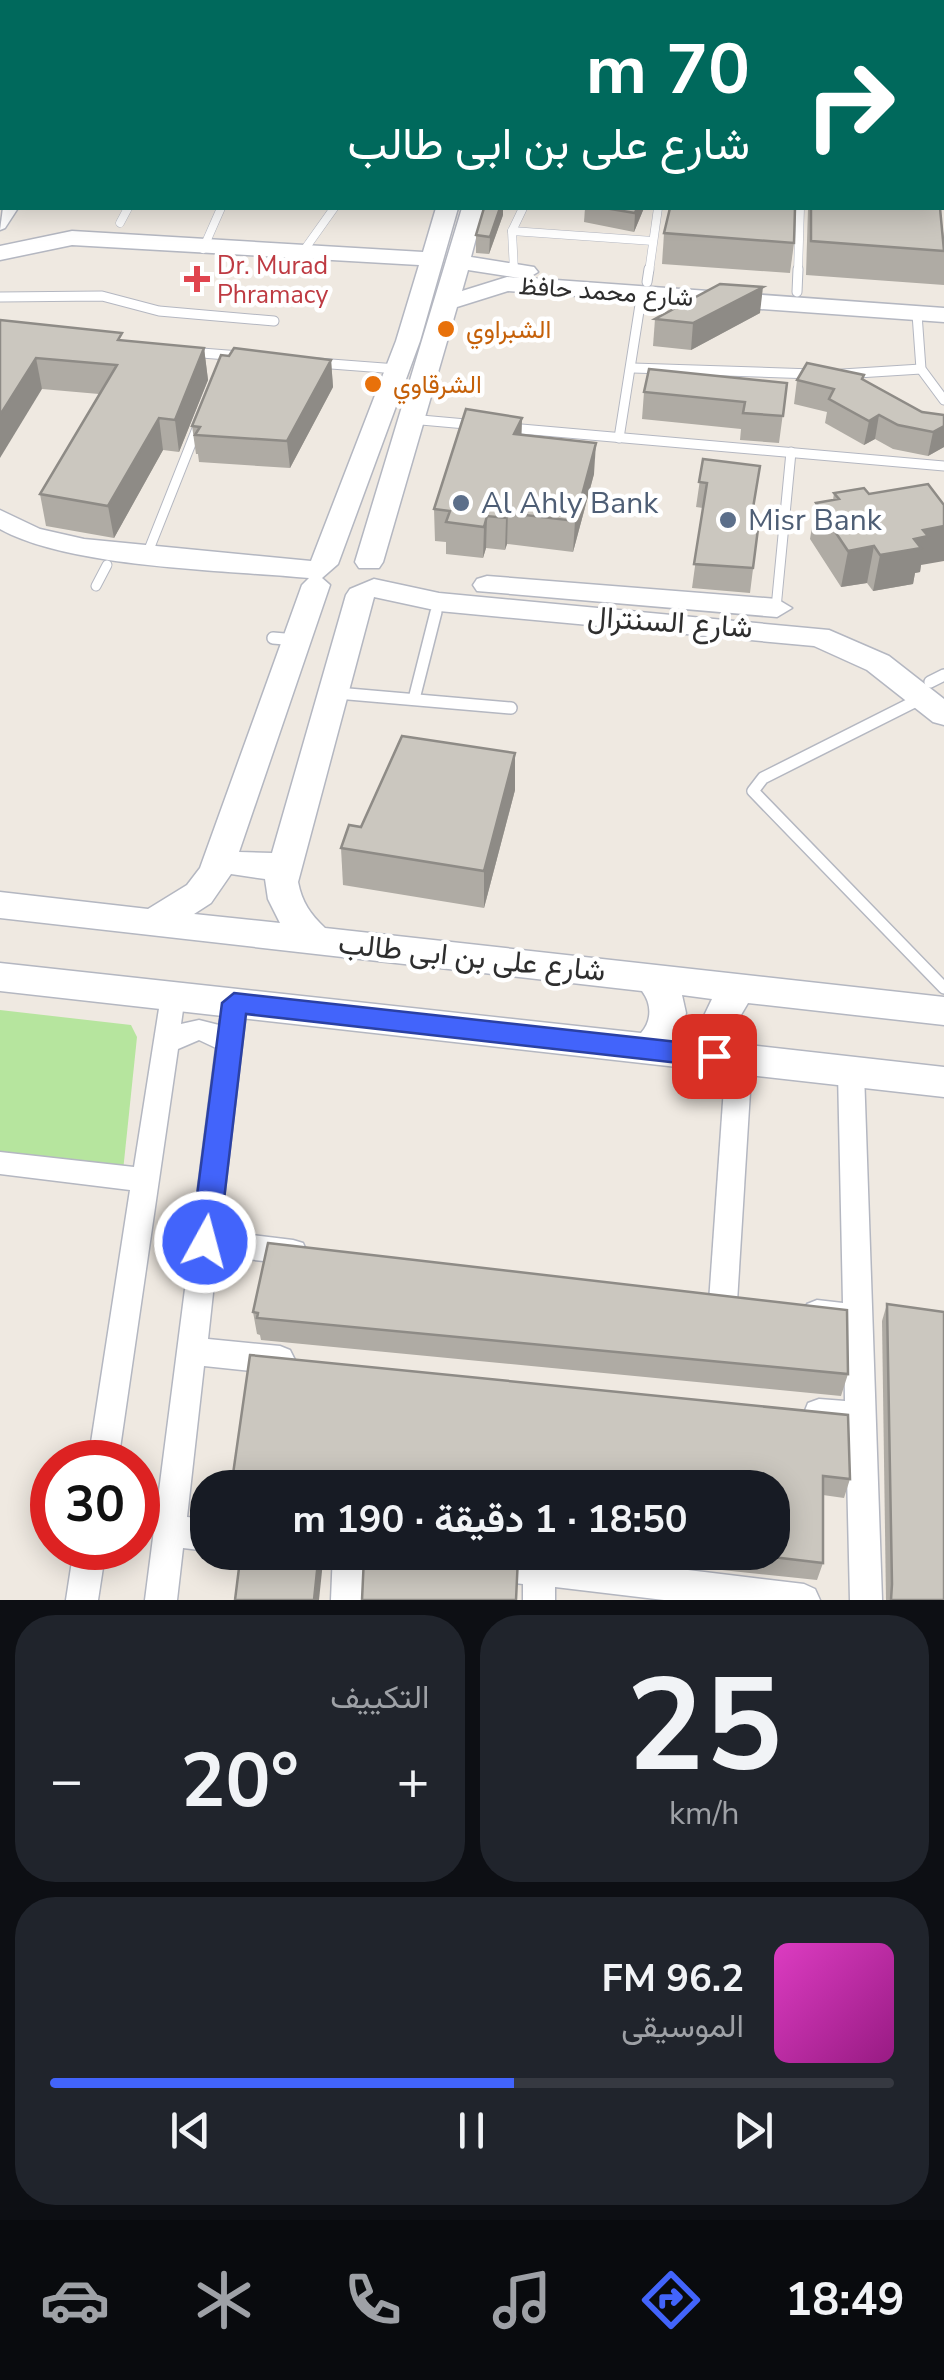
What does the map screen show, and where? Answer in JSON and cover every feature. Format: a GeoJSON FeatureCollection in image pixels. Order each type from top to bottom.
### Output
{"type":"FeatureCollection","features":[{"type":"Feature","properties":{"kind":"street"},"geometry":{"type":"LineString","coordinates":[[155,920],[200,894],[219,858],[285,639],[318,576],[410,370],[450,302],[460,262],[457,217]]}},
{"type":"Feature","properties":{"kind":"street"},"geometry":{"type":"LineString","coordinates":[[314,939],[296,922],[284,902],[281,882],[333,692],[371,580],[410,419],[410,370],[429,270],[457,217]]}},
{"type":"Feature","properties":{"kind":"street"},"geometry":{"type":"LineString","coordinates":[[0,253],[27,244],[72,238],[132,250],[429,270]]}},
{"type":"Feature","properties":{"kind":"street"},"geometry":{"type":"LineString","coordinates":[[0,264],[52,252],[203,249],[302,253],[429,270]]}},
{"type":"Feature","properties":{"kind":"street","name":"شارع محمد حافظ"},"geometry":{"type":"LineString","coordinates":[[460,262],[644,287],[917,307],[944,302]]}},
{"type":"Feature","properties":{"kind":"street","name":"شارع محمد حافظ"},"geometry":{"type":"LineString","coordinates":[[450,302],[507,284],[644,287],[797,292],[917,307],[944,316]]}},
{"type":"Feature","properties":{"kind":"street"},"geometry":{"type":"LineString","coordinates":[[0,518],[56,543],[148,552],[226,569]]}},
{"type":"Feature","properties":{"kind":"street"},"geometry":{"type":"LineString","coordinates":[[0,541],[102,575],[226,569],[318,576],[349,557],[371,580]]}},
{"type":"Feature","properties":{"kind":"street"},"geometry":{"type":"LineString","coordinates":[[318,576],[336,596],[371,580]]}},
{"type":"Feature","properties":{"kind":"street","name":"شارع السنترال"},"geometry":{"type":"LineString","coordinates":[[371,580],[450,596],[712,614],[819,637],[937,692]]}},
{"type":"Feature","properties":{"kind":"street","name":"شارع السنترال"},"geometry":{"type":"LineString","coordinates":[[712,614],[776,608],[848,626],[937,692]]}},
{"type":"Feature","properties":{"kind":"street"},"geometry":{"type":"LineString","coordinates":[[219,858],[253,868],[286,864]]}},
{"type":"Feature","properties":{"kind":"street","name":"شارع على بن ابى طالب"},"geometry":{"type":"LineString","coordinates":[[0,904],[944,1011]]}},
{"type":"Feature","properties":{"kind":"street"},"geometry":{"type":"LineString","coordinates":[[0,976],[944,1082]]}},
{"type":"Feature","properties":{"kind":"street"},"geometry":{"type":"LineString","coordinates":[[650,1049],[660,1039],[669,1014],[667,1000],[651,977]]}},
{"type":"Feature","properties":{"kind":"street"},"geometry":{"type":"LineString","coordinates":[[687,1298],[733,1304],[739,1059],[728,1047],[720,1020],[732,996],[744,987]]}},
{"type":"Feature","properties":{"kind":"street"},"geometry":{"type":"LineString","coordinates":[[106,1440],[174,996]]}},
{"type":"Feature","properties":{"kind":"street"},"geometry":{"type":"LineString","coordinates":[[162,1600],[234,1003]]}},
{"type":"Feature","properties":{"kind":"street"},"geometry":{"type":"LineString","coordinates":[[166,1043],[181,1032],[200,1028],[218,1032],[229,1044]]}},
{"type":"Feature","properties":{"kind":"street"},"geometry":{"type":"LineString","coordinates":[[851,1072],[866,1600]]}},
{"type":"Feature","properties":{"kind":"street"},"geometry":{"type":"LineString","coordinates":[[0,1163],[146,1180]]}},
{"type":"Feature","properties":{"kind":"street"},"geometry":{"type":"LineString","coordinates":[[205,1242],[314,1255]]}},
{"type":"Feature","properties":{"kind":"street"},"geometry":{"type":"LineString","coordinates":[[781,1309],[858,1318]]}},
{"type":"Feature","properties":{"kind":"street"},"geometry":{"type":"LineString","coordinates":[[192,1351],[310,1363]]}},
{"type":"Feature","properties":{"kind":"street"},"geometry":{"type":"LineString","coordinates":[[782,1409],[861,1417]]}},
{"type":"Feature","properties":{"kind":"street"},"geometry":{"type":"LineString","coordinates":[[170,1531],[190,1533]]}},
{"type":"Feature","properties":{"kind":"street"},"geometry":{"type":"LineString","coordinates":[[82,1600],[87,1570]]}},
{"type":"Feature","properties":{"kind":"street"},"geometry":{"type":"LineString","coordinates":[[347,1600],[349,1570]]}},
{"type":"Feature","properties":{"kind":"street"},"geometry":{"type":"LineString","coordinates":[[472,1570],[539,1584],[804,1600]]}},
{"type":"Feature","properties":{"kind":"lane"},"geometry":{"type":"LineString","coordinates":[[120,223],[127,210]]}},
{"type":"Feature","properties":{"kind":"lane"},"geometry":{"type":"LineString","coordinates":[[203,249],[220,210]]}},
{"type":"Feature","properties":{"kind":"lane"},"geometry":{"type":"LineString","coordinates":[[302,253],[333,210]]}},
{"type":"Feature","properties":{"kind":"lane"},"geometry":{"type":"LineString","coordinates":[[514,271],[512,231],[522,210]]}},
{"type":"Feature","properties":{"kind":"lane"},"geometry":{"type":"LineString","coordinates":[[620,438],[658,210]]}},
{"type":"Feature","properties":{"kind":"lane"},"geometry":{"type":"LineString","coordinates":[[797,292],[800,210]]}},
{"type":"Feature","properties":{"kind":"lane"},"geometry":{"type":"LineString","coordinates":[[512,231],[653,241]]}},
{"type":"Feature","properties":{"kind":"lane"},"geometry":{"type":"LineString","coordinates":[[0,297],[50,300],[102,296],[148,310],[274,321]]}},
{"type":"Feature","properties":{"kind":"lane"},"geometry":{"type":"LineString","coordinates":[[917,307],[922,368],[944,400]]}},
{"type":"Feature","properties":{"kind":"lane"},"geometry":{"type":"LineString","coordinates":[[167,351],[245,357]]}},
{"type":"Feature","properties":{"kind":"lane"},"geometry":{"type":"LineString","coordinates":[[219,373],[226,355]]}},
{"type":"Feature","properties":{"kind":"lane"},"geometry":{"type":"LineString","coordinates":[[302,361],[410,370]]}},
{"type":"Feature","properties":{"kind":"lane"},"geometry":{"type":"LineString","coordinates":[[633,368],[778,375],[922,368]]}},
{"type":"Feature","properties":{"kind":"lane"},"geometry":{"type":"LineString","coordinates":[[148,552],[205,409]]}},
{"type":"Feature","properties":{"kind":"lane"},"geometry":{"type":"LineString","coordinates":[[410,419],[486,426]]}},
{"type":"Feature","properties":{"kind":"lane"},"geometry":{"type":"LineString","coordinates":[[505,428],[944,466]]}},
{"type":"Feature","properties":{"kind":"lane"},"geometry":{"type":"LineString","coordinates":[[776,608],[790,452]]}},
{"type":"Feature","properties":{"kind":"lane"},"geometry":{"type":"LineString","coordinates":[[414,699],[450,596]]}},
{"type":"Feature","properties":{"kind":"lane"},"geometry":{"type":"LineString","coordinates":[[333,692],[510,708]]}},
{"type":"Feature","properties":{"kind":"lane"},"geometry":{"type":"LineString","coordinates":[[937,692],[763,778],[754,790],[944,988]]}},
{"type":"Feature","properties":{"kind":"green space"},"geometry":{"type":"Polygon","coordinates":[[[0,1010],[131,1025],[137,1037],[123,1171],[0,1156],[0,1010]]]}},
{"type":"Feature","properties":{"kind":"building"},"geometry":{"type":"Polygon","coordinates":[[[483,210],[499,210],[490,237],[476,235],[483,210]]]}},
{"type":"Feature","properties":{"kind":"building"},"geometry":{"type":"Polygon","coordinates":[[[670,210],[795,210],[794,243],[664,233],[670,210]]]}},
{"type":"Feature","properties":{"kind":"building"},"geometry":{"type":"Polygon","coordinates":[[[811,210],[940,210],[944,251],[811,241],[811,210]]]}},
{"type":"Feature","properties":{"kind":"building"},"geometry":{"type":"Polygon","coordinates":[[[720,284],[763,287],[693,323],[655,319],[720,284]]]}},
{"type":"Feature","properties":{"kind":"building"},"geometry":{"type":"Polygon","coordinates":[[[0,320],[122,333],[118,340],[204,348],[175,420],[159,418],[108,506],[40,494],[117,365],[36,358],[0,415],[0,320]]]}},
{"type":"Feature","properties":{"kind":"building"},"geometry":{"type":"Polygon","coordinates":[[[234,348],[331,360],[287,441],[195,435],[200,427],[192,426],[221,355],[229,356],[234,348]]]}},
{"type":"Feature","properties":{"kind":"building"},"geometry":{"type":"Polygon","coordinates":[[[807,363],[864,375],[862,379],[922,412],[944,415],[944,426],[933,432],[898,425],[879,415],[869,421],[829,399],[834,389],[797,380],[807,363]]]}},
{"type":"Feature","properties":{"kind":"building"},"geometry":{"type":"Polygon","coordinates":[[[649,369],[787,383],[783,416],[743,413],[745,402],[644,392],[649,369]]]}},
{"type":"Feature","properties":{"kind":"building"},"geometry":{"type":"Polygon","coordinates":[[[466,409],[522,418],[514,434],[596,443],[575,521],[508,513],[506,518],[487,516],[484,527],[446,522],[450,511],[434,509],[466,409]]]}},
{"type":"Feature","properties":{"kind":"building"},"geometry":{"type":"Polygon","coordinates":[[[703,459],[760,466],[751,520],[759,521],[753,568],[694,564],[707,483],[699,482],[703,459]]]}},
{"type":"Feature","properties":{"kind":"building"},"geometry":{"type":"Polygon","coordinates":[[[928,484],[944,505],[944,526],[923,530],[928,536],[914,539],[921,548],[880,555],[874,546],[848,551],[816,503],[839,499],[834,493],[864,488],[869,494],[928,484]]]}},
{"type":"Feature","properties":{"kind":"building"},"geometry":{"type":"Polygon","coordinates":[[[402,736],[515,753],[484,871],[341,848],[349,825],[361,827],[402,736]]]}},
{"type":"Feature","properties":{"kind":"building"},"geometry":{"type":"Polygon","coordinates":[[[268,1243],[847,1310],[848,1374],[257,1318],[258,1313],[253,1312],[268,1243]]]}},
{"type":"Feature","properties":{"kind":"building"},"geometry":{"type":"Polygon","coordinates":[[[887,1304],[944,1312],[944,1600],[891,1600],[887,1304]]]}},
{"type":"Feature","properties":{"kind":"building"},"geometry":{"type":"Polygon","coordinates":[[[250,1355],[848,1415],[850,1479],[823,1476],[823,1563],[790,1559],[790,1470],[234,1470],[250,1355]]]}},
{"type":"Feature","properties":{"kind":"building"},"geometry":{"type":"Polygon","coordinates":[[[239,1570],[317,1570],[314,1600],[235,1600],[239,1570]]]}},
{"type":"Feature","properties":{"kind":"building"},"geometry":{"type":"Polygon","coordinates":[[[363,1570],[517,1570],[516,1600],[362,1600],[363,1570]]]}},
{"type":"Feature","properties":{"kind":"place","name":"Dr. Murad Phramacy"},"geometry":{"type":"Point","coordinates":[197,279]}},
{"type":"Feature","properties":{"kind":"place","name":"الشبراوي"},"geometry":{"type":"Point","coordinates":[446,329]}},
{"type":"Feature","properties":{"kind":"place","name":"الشرقاوي"},"geometry":{"type":"Point","coordinates":[373,384]}},
{"type":"Feature","properties":{"kind":"place","name":"Al Ahly Bank"},"geometry":{"type":"Point","coordinates":[461,503]}},
{"type":"Feature","properties":{"kind":"place","name":"Misr Bank"},"geometry":{"type":"Point","coordinates":[728,520]}},
{"type":"Feature","properties":{"kind":"route"},"geometry":{"type":"LineString","coordinates":[[205,1242],[234,1003],[714,1056]]}}]}
